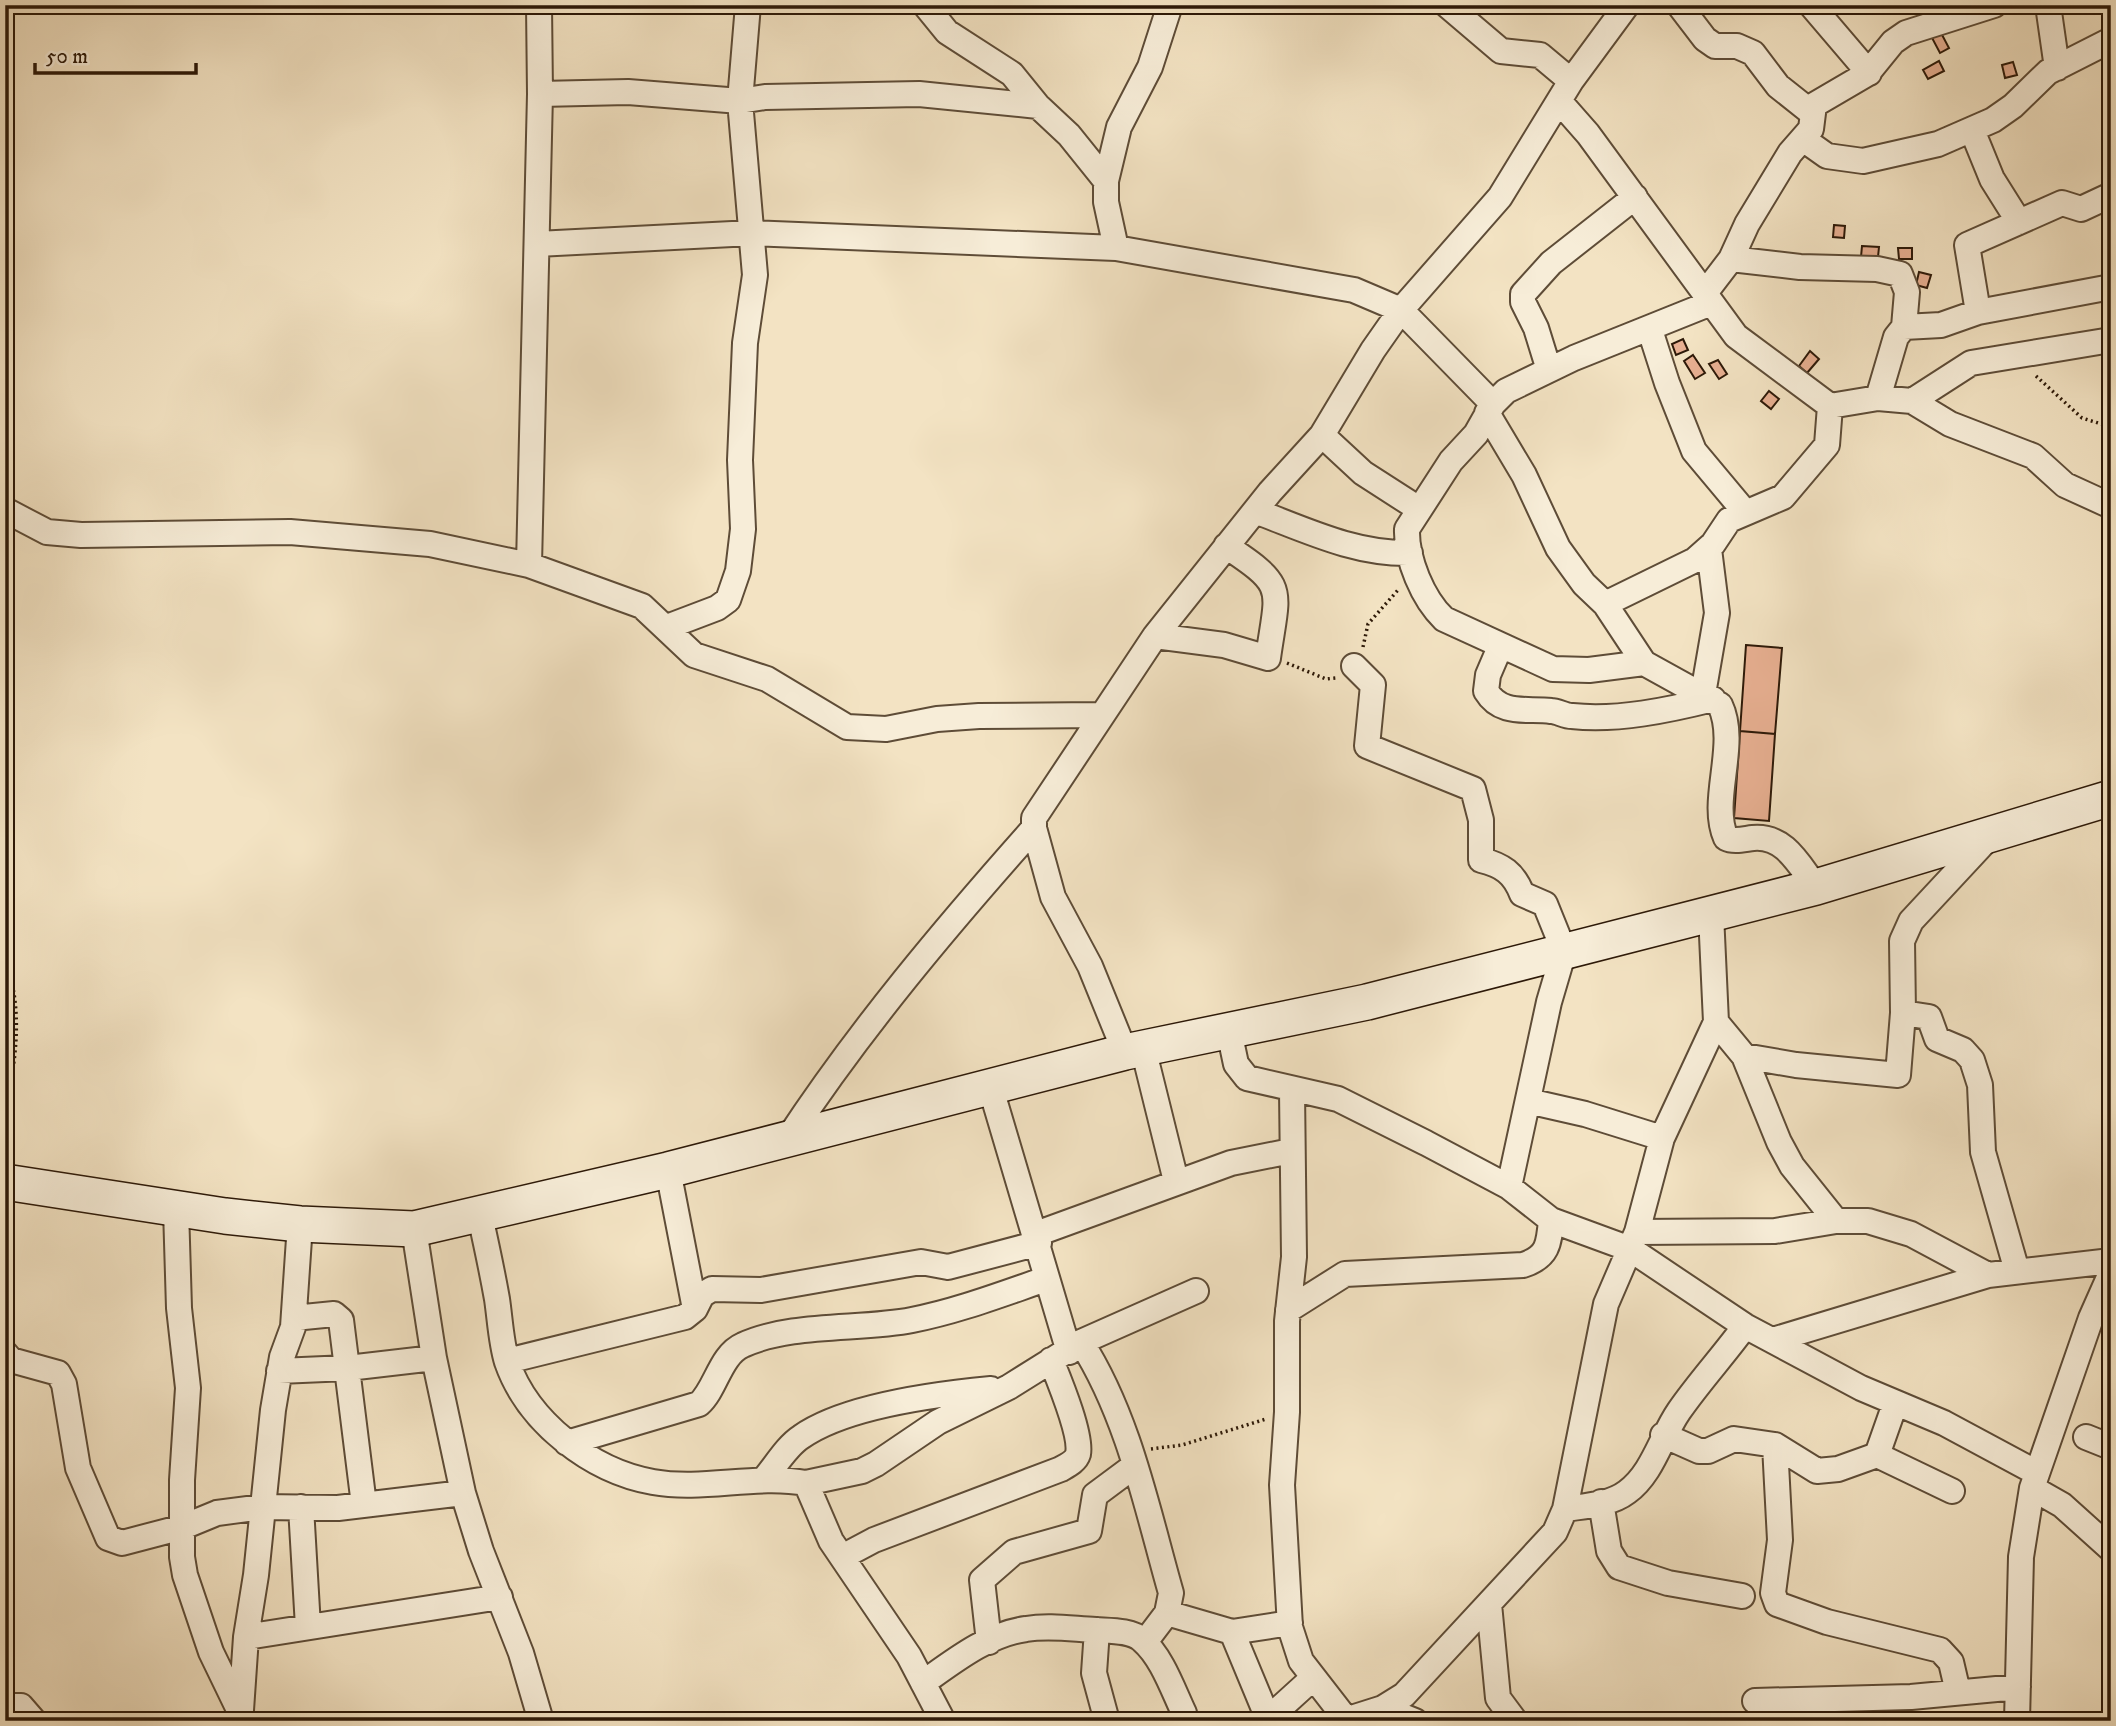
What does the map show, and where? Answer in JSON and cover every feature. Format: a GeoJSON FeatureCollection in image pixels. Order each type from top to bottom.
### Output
{"type":"FeatureCollection","features":[{"type":"Feature","properties":{"kind":"street"},"geometry":{"type":"LineString","coordinates":[[530,565],[540,94],[539,5]]}},
{"type":"Feature","properties":{"kind":"street"},"geometry":{"type":"LineString","coordinates":[[667,627],[717,608],[728,600],[738,572],[743,528],[740,460],[745,342],[755,275],[740,101],[748,5]]}},
{"type":"Feature","properties":{"kind":"street"},"geometry":{"type":"LineString","coordinates":[[925,5],[947,32],[1012,74],[1038,106],[1069,135],[1106,181]]}},
{"type":"Feature","properties":{"kind":"street"},"geometry":{"type":"LineString","coordinates":[[1116,248],[1106,202],[1106,181],[1119,127],[1150,67],[1170,5]]}},
{"type":"Feature","properties":{"kind":"street"},"geometry":{"type":"LineString","coordinates":[[1447,5],[1501,51],[1540,55],[1634,197],[1736,336],[1830,406],[1878,398],[1912,401],[1950,424],[2033,456],[2065,485],[2111,506]]}},
{"type":"Feature","properties":{"kind":"street"},"geometry":{"type":"LineString","coordinates":[[1176,1181],[1134,1050],[1053,897],[1034,828],[1034,818],[1155,636],[1226,545],[1322,435],[1373,350],[1401,310],[1500,197],[1565,91],[1627,5]]}},
{"type":"Feature","properties":{"kind":"street"},"geometry":{"type":"LineString","coordinates":[[1679,5],[1705,39],[1715,46],[1737,46],[1753,53],[1778,86],[1812,113]]}},
{"type":"Feature","properties":{"kind":"street"},"geometry":{"type":"LineString","coordinates":[[1811,5],[1869,72]]}},
{"type":"Feature","properties":{"kind":"street"},"geometry":{"type":"LineString","coordinates":[[1644,663],[1589,670],[1557,670],[1444,620],[1434,608],[1412,560],[1407,529],[1451,461],[1476,434],[1490,408],[1506,391],[1549,370],[1650,330],[1708,298],[1759,202],[1790,153],[1811,129],[1816,103],[1869,72],[1893,42],[1906,33],[1994,5]]}},
{"type":"Feature","properties":{"kind":"street"},"geometry":{"type":"LineString","coordinates":[[2048,5],[2057,68]]}},
{"type":"Feature","properties":{"kind":"street"},"geometry":{"type":"LineString","coordinates":[[1803,139],[1827,156],[1863,161],[1909,153],[1972,130],[2013,106],[2039,79],[2111,40]]}},
{"type":"Feature","properties":{"kind":"street"},"geometry":{"type":"LineString","coordinates":[[540,94],[628,92],[740,101],[765,97],[919,94],[1038,106]]}},
{"type":"Feature","properties":{"kind":"street"},"geometry":{"type":"LineString","coordinates":[[1972,130],[1992,179],[2019,222]]}},
{"type":"Feature","properties":{"kind":"street"},"geometry":{"type":"LineString","coordinates":[[1978,312],[1967,245],[2060,204],[2081,209],[2111,195]]}},
{"type":"Feature","properties":{"kind":"street"},"geometry":{"type":"LineString","coordinates":[[1549,370],[1522,294],[1550,263],[1634,197]]}},
{"type":"Feature","properties":{"kind":"street"},"geometry":{"type":"LineString","coordinates":[[537,244],[752,233],[1116,248],[1354,290],[1401,310],[1490,408],[1558,548],[1584,584],[1605,604],[1644,663],[1708,696],[1722,710],[1725,731],[1722,810],[1724,835],[1731,841],[1755,838],[1776,842],[1787,849],[1815,887]]}},
{"type":"Feature","properties":{"kind":"street"},"geometry":{"type":"LineString","coordinates":[[1731,259],[1800,267],[1877,269],[1900,274],[1907,292],[1904,327],[1896,337],[1878,398]]}},
{"type":"Feature","properties":{"kind":"street"},"geometry":{"type":"LineString","coordinates":[[1904,327],[1941,325],[1978,312],[2111,287]]}},
{"type":"Feature","properties":{"kind":"street"},"geometry":{"type":"LineString","coordinates":[[1650,330],[1667,383],[1695,451],[1745,512]]}},
{"type":"Feature","properties":{"kind":"street"},"geometry":{"type":"LineString","coordinates":[[1912,401],[1970,363],[2016,353],[2111,340]]}},
{"type":"Feature","properties":{"kind":"street"},"geometry":{"type":"LineString","coordinates":[[1605,604],[1695,560],[1709,549],[1729,520],[1783,497],[1821,456],[1827,445],[1830,406]]}},
{"type":"Feature","properties":{"kind":"street"},"geometry":{"type":"LineString","coordinates":[[1322,435],[1363,472],[1419,509]]}},
{"type":"Feature","properties":{"kind":"street"},"geometry":{"type":"LineString","coordinates":[[5,510],[47,532],[81,535],[290,532],[430,544],[530,565],[642,606],[694,655],[767,679],[847,727],[886,729],[937,719],[1100,715]]}},
{"type":"Feature","properties":{"kind":"street"},"geometry":{"type":"LineString","coordinates":[[1255,511],[1357,549],[1412,560]]}},
{"type":"Feature","properties":{"kind":"street"},"geometry":{"type":"LineString","coordinates":[[1155,636],[1215,644],[1268,658],[1276,600],[1273,586],[1261,569],[1226,545]]}},
{"type":"Feature","properties":{"kind":"street"},"geometry":{"type":"LineString","coordinates":[[1708,696],[1717,613],[1709,549]]}},
{"type":"Feature","properties":{"kind":"street"},"geometry":{"type":"LineString","coordinates":[[1500,647],[1488,676],[1486,691],[1493,699],[1514,710],[1548,710],[1573,717],[1630,714],[1708,696]]}},
{"type":"Feature","properties":{"kind":"street"},"geometry":{"type":"LineString","coordinates":[[1354,666],[1373,685],[1367,746],[1473,789],[1481,820],[1481,860],[1500,865],[1517,880],[1522,894],[1545,904],[1564,951],[1549,1002],[1510,1187]]}},
{"type":"Feature","properties":{"kind":"street"},"geometry":{"type":"LineString","coordinates":[[5,1182],[176,1209],[300,1224],[414,1229],[480,1216],[668,1170],[991,1089],[1134,1050],[1367,1002],[1815,887],[2111,798]]}},
{"type":"Feature","properties":{"kind":"street"},"geometry":{"type":"LineString","coordinates":[[787,1139],[836,1065],[975,894],[1034,828]]}},
{"type":"Feature","properties":{"kind":"street"},"geometry":{"type":"LineString","coordinates":[[1744,1056],[1796,1065],[1898,1075],[1903,1013],[1902,941],[1911,921],[1991,835]]}},
{"type":"Feature","properties":{"kind":"street"},"geometry":{"type":"LineString","coordinates":[[1292,1091],[1294,1257],[1288,1310],[1287,1412],[1282,1485],[1290,1623],[1297,1652],[1344,1720],[1383,1708],[1404,1695],[1555,1532],[1564,1509],[1606,1304],[1634,1241],[1662,1138],[1716,1022],[1711,914]]}},
{"type":"Feature","properties":{"kind":"street"},"geometry":{"type":"LineString","coordinates":[[1903,1013],[1930,1017],[1937,1039],[1963,1050],[1972,1060],[1980,1085],[1983,1152],[2017,1271]]}},
{"type":"Feature","properties":{"kind":"street"},"geometry":{"type":"LineString","coordinates":[[1716,1022],[1744,1056],[1779,1142],[1797,1173],[1836,1221]]}},
{"type":"Feature","properties":{"kind":"street"},"geometry":{"type":"LineString","coordinates":[[1228,1031],[1236,1064],[1247,1078],[1292,1091],[1338,1099],[1510,1187],[1551,1220],[1634,1241],[1775,1231],[1836,1221],[1868,1221],[1911,1234],[1988,1275]]}},
{"type":"Feature","properties":{"kind":"street"},"geometry":{"type":"LineString","coordinates":[[842,1557],[874,1540],[1061,1469],[1073,1462],[1078,1454],[1067,1352],[1046,1279],[1038,1239],[991,1089]]}},
{"type":"Feature","properties":{"kind":"street"},"geometry":{"type":"LineString","coordinates":[[1528,1101],[1585,1114],[1662,1138]]}},
{"type":"Feature","properties":{"kind":"street"},"geometry":{"type":"LineString","coordinates":[[507,1361],[685,1317],[695,1309],[702,1295],[712,1289],[761,1290],[920,1262],[947,1267],[1038,1239],[1176,1181],[1231,1163],[1292,1151]]}},
{"type":"Feature","properties":{"kind":"street"},"geometry":{"type":"LineString","coordinates":[[668,1170],[695,1309]]}},
{"type":"Feature","properties":{"kind":"street"},"geometry":{"type":"LineString","coordinates":[[176,1209],[179,1308],[188,1388],[182,1480],[185,1575],[211,1652],[241,1717]]}},
{"type":"Feature","properties":{"kind":"street"},"geometry":{"type":"LineString","coordinates":[[480,1216],[507,1361],[520,1388],[540,1416],[580,1455],[652,1482],[694,1483],[765,1478],[806,1483],[869,1468],[938,1422],[1009,1387],[1067,1352],[1196,1292]]}},
{"type":"Feature","properties":{"kind":"street"},"geometry":{"type":"LineString","coordinates":[[1288,1310],[1345,1274],[1523,1265],[1535,1261],[1543,1257],[1549,1245],[1551,1220]]}},
{"type":"Feature","properties":{"kind":"street"},"geometry":{"type":"LineString","coordinates":[[241,1717],[246,1637],[256,1575],[279,1371],[294,1318],[300,1224]]}},
{"type":"Feature","properties":{"kind":"street"},"geometry":{"type":"LineString","coordinates":[[414,1229],[434,1359],[463,1493],[521,1653],[541,1721]]}},
{"type":"Feature","properties":{"kind":"street"},"geometry":{"type":"LineString","coordinates":[[1634,1241],[1745,1326],[1895,1404],[1944,1423],[2034,1480],[2111,1549]]}},
{"type":"Feature","properties":{"kind":"street"},"geometry":{"type":"LineString","coordinates":[[1773,1340],[1988,1275],[2111,1261]]}},
{"type":"Feature","properties":{"kind":"street"},"geometry":{"type":"LineString","coordinates":[[2017,1721],[2021,1558],[2034,1480],[2091,1318],[2111,1273]]}},
{"type":"Feature","properties":{"kind":"street"},"geometry":{"type":"LineString","coordinates":[[567,1443],[699,1404],[708,1397],[719,1373],[740,1345],[802,1331],[911,1320],[979,1303],[1046,1279]]}},
{"type":"Feature","properties":{"kind":"street"},"geometry":{"type":"LineString","coordinates":[[294,1318],[339,1315],[364,1505]]}},
{"type":"Feature","properties":{"kind":"street"},"geometry":{"type":"LineString","coordinates":[[1564,1509],[1601,1502],[1625,1493],[1635,1485],[1652,1461],[1663,1435],[1745,1326]]}},
{"type":"Feature","properties":{"kind":"street"},"geometry":{"type":"LineString","coordinates":[[1067,1352],[1109,1395],[1132,1459],[1171,1593],[1167,1613],[1145,1642]]}},
{"type":"Feature","properties":{"kind":"street"},"geometry":{"type":"LineString","coordinates":[[5,1353],[11,1360],[58,1373],[64,1384],[78,1468],[108,1538],[122,1543],[183,1527],[217,1513],[262,1507],[364,1505],[463,1493]]}},
{"type":"Feature","properties":{"kind":"street"},"geometry":{"type":"LineString","coordinates":[[279,1371],[348,1368],[434,1359]]}},
{"type":"Feature","properties":{"kind":"street"},"geometry":{"type":"LineString","coordinates":[[765,1478],[798,1439],[831,1422],[890,1405],[1009,1387]]}},
{"type":"Feature","properties":{"kind":"street"},"geometry":{"type":"LineString","coordinates":[[1877,1455],[1895,1404]]}},
{"type":"Feature","properties":{"kind":"street"},"geometry":{"type":"LineString","coordinates":[[1663,1435],[1699,1451],[1708,1451],[1734,1439],[1775,1445],[1817,1471],[1838,1469],[1877,1455],[1952,1490]]}},
{"type":"Feature","properties":{"kind":"street"},"geometry":{"type":"LineString","coordinates":[[2086,1437],[2111,1447]]}},
{"type":"Feature","properties":{"kind":"street"},"geometry":{"type":"LineString","coordinates":[[1775,1445],[1780,1540],[1773,1593],[1777,1604],[1827,1622],[1940,1650],[1951,1662],[1958,1692]]}},
{"type":"Feature","properties":{"kind":"street"},"geometry":{"type":"LineString","coordinates":[[989,1642],[982,1580],[1014,1552],[1089,1531],[1095,1495],[1132,1459]]}},
{"type":"Feature","properties":{"kind":"street"},"geometry":{"type":"LineString","coordinates":[[806,1483],[831,1541],[881,1612],[943,1721]]}},
{"type":"Feature","properties":{"kind":"street"},"geometry":{"type":"LineString","coordinates":[[1601,1502],[1609,1551],[1619,1567],[1668,1583],[1742,1596]]}},
{"type":"Feature","properties":{"kind":"street"},"geometry":{"type":"LineString","coordinates":[[301,1507],[308,1627]]}},
{"type":"Feature","properties":{"kind":"street"},"geometry":{"type":"LineString","coordinates":[[246,1637],[500,1597]]}},
{"type":"Feature","properties":{"kind":"street"},"geometry":{"type":"LineString","coordinates":[[1489,1604],[1498,1698],[1505,1719]]}},
{"type":"Feature","properties":{"kind":"street"},"geometry":{"type":"LineString","coordinates":[[1167,1613],[1233,1632],[1290,1623]]}},
{"type":"Feature","properties":{"kind":"street"},"geometry":{"type":"LineString","coordinates":[[923,1683],[989,1642],[1026,1629],[1097,1630],[1135,1635],[1145,1642],[1184,1713]]}},
{"type":"Feature","properties":{"kind":"street"},"geometry":{"type":"LineString","coordinates":[[1097,1630],[1094,1673],[1107,1721]]}},
{"type":"Feature","properties":{"kind":"street"},"geometry":{"type":"LineString","coordinates":[[1233,1632],[1269,1720],[1313,1678]]}},
{"type":"Feature","properties":{"kind":"street"},"geometry":{"type":"LineString","coordinates":[[1755,1701],[1911,1698],[2018,1687]]}},
{"type":"Feature","properties":{"kind":"street"},"geometry":{"type":"LineString","coordinates":[[5,1706],[21,1706],[34,1721]]}},
{"type":"Feature","properties":{"kind":"street"},"geometry":{"type":"LineString","coordinates":[[1383,1708],[1415,1721]]}},
{"type":"Feature","properties":{"kind":"path"},"geometry":{"type":"LineString","coordinates":[[2016,353],[2082,418],[2111,426]]}},
{"type":"Feature","properties":{"kind":"path"},"geometry":{"type":"LineString","coordinates":[[1268,658],[1332,679],[1354,666],[1361,655],[1368,624],[1385,607],[1412,560]]}},
{"type":"Feature","properties":{"kind":"path"},"geometry":{"type":"LineString","coordinates":[[5,964],[16,997],[14,1076],[5,1103]]}},
{"type":"Feature","properties":{"kind":"path"},"geometry":{"type":"LineString","coordinates":[[1132,1459],[1287,1412]]}},
{"type":"Feature","properties":{"kind":"building"},"geometry":{"type":"Polygon","coordinates":[[[1940,31],[1949,48],[1940,53],[1931,36],[1940,31]]]}},
{"type":"Feature","properties":{"kind":"building"},"geometry":{"type":"Polygon","coordinates":[[[1939,61],[1944,71],[1928,79],[1923,70],[1939,61]]]}},
{"type":"Feature","properties":{"kind":"building"},"geometry":{"type":"Polygon","coordinates":[[[2013,62],[2017,75],[2005,78],[2002,65],[2013,62]]]}},
{"type":"Feature","properties":{"kind":"building"},"geometry":{"type":"Polygon","coordinates":[[[1834,225],[1845,226],[1844,238],[1833,237],[1834,225]]]}},
{"type":"Feature","properties":{"kind":"building"},"geometry":{"type":"Polygon","coordinates":[[[1862,246],[1879,247],[1878,257],[1861,257],[1862,246]]]}},
{"type":"Feature","properties":{"kind":"building"},"geometry":{"type":"Polygon","coordinates":[[[1898,248],[1912,248],[1912,259],[1899,259],[1898,248]]]}},
{"type":"Feature","properties":{"kind":"building"},"geometry":{"type":"Polygon","coordinates":[[[1919,272],[1931,275],[1927,288],[1916,285],[1919,272]]]}},
{"type":"Feature","properties":{"kind":"building"},"geometry":{"type":"Polygon","coordinates":[[[1683,339],[1688,350],[1676,355],[1672,344],[1683,339]]]}},
{"type":"Feature","properties":{"kind":"building"},"geometry":{"type":"Polygon","coordinates":[[[1810,351],[1819,359],[1807,373],[1799,366],[1810,351]]]}},
{"type":"Feature","properties":{"kind":"building"},"geometry":{"type":"Polygon","coordinates":[[[1693,355],[1705,373],[1695,379],[1684,361],[1693,355]]]}},
{"type":"Feature","properties":{"kind":"building"},"geometry":{"type":"Polygon","coordinates":[[[1718,360],[1727,374],[1719,379],[1709,364],[1718,360]]]}},
{"type":"Feature","properties":{"kind":"building"},"geometry":{"type":"Polygon","coordinates":[[[1769,391],[1779,399],[1771,409],[1761,401],[1769,391]]]}},
{"type":"Feature","properties":{"kind":"building"},"geometry":{"type":"Polygon","coordinates":[[[1746,645],[1782,648],[1775,734],[1740,731],[1746,645]]]}},
{"type":"Feature","properties":{"kind":"building"},"geometry":{"type":"Polygon","coordinates":[[[1740,731],[1775,734],[1769,821],[1734,818],[1740,731]]]}}]}
